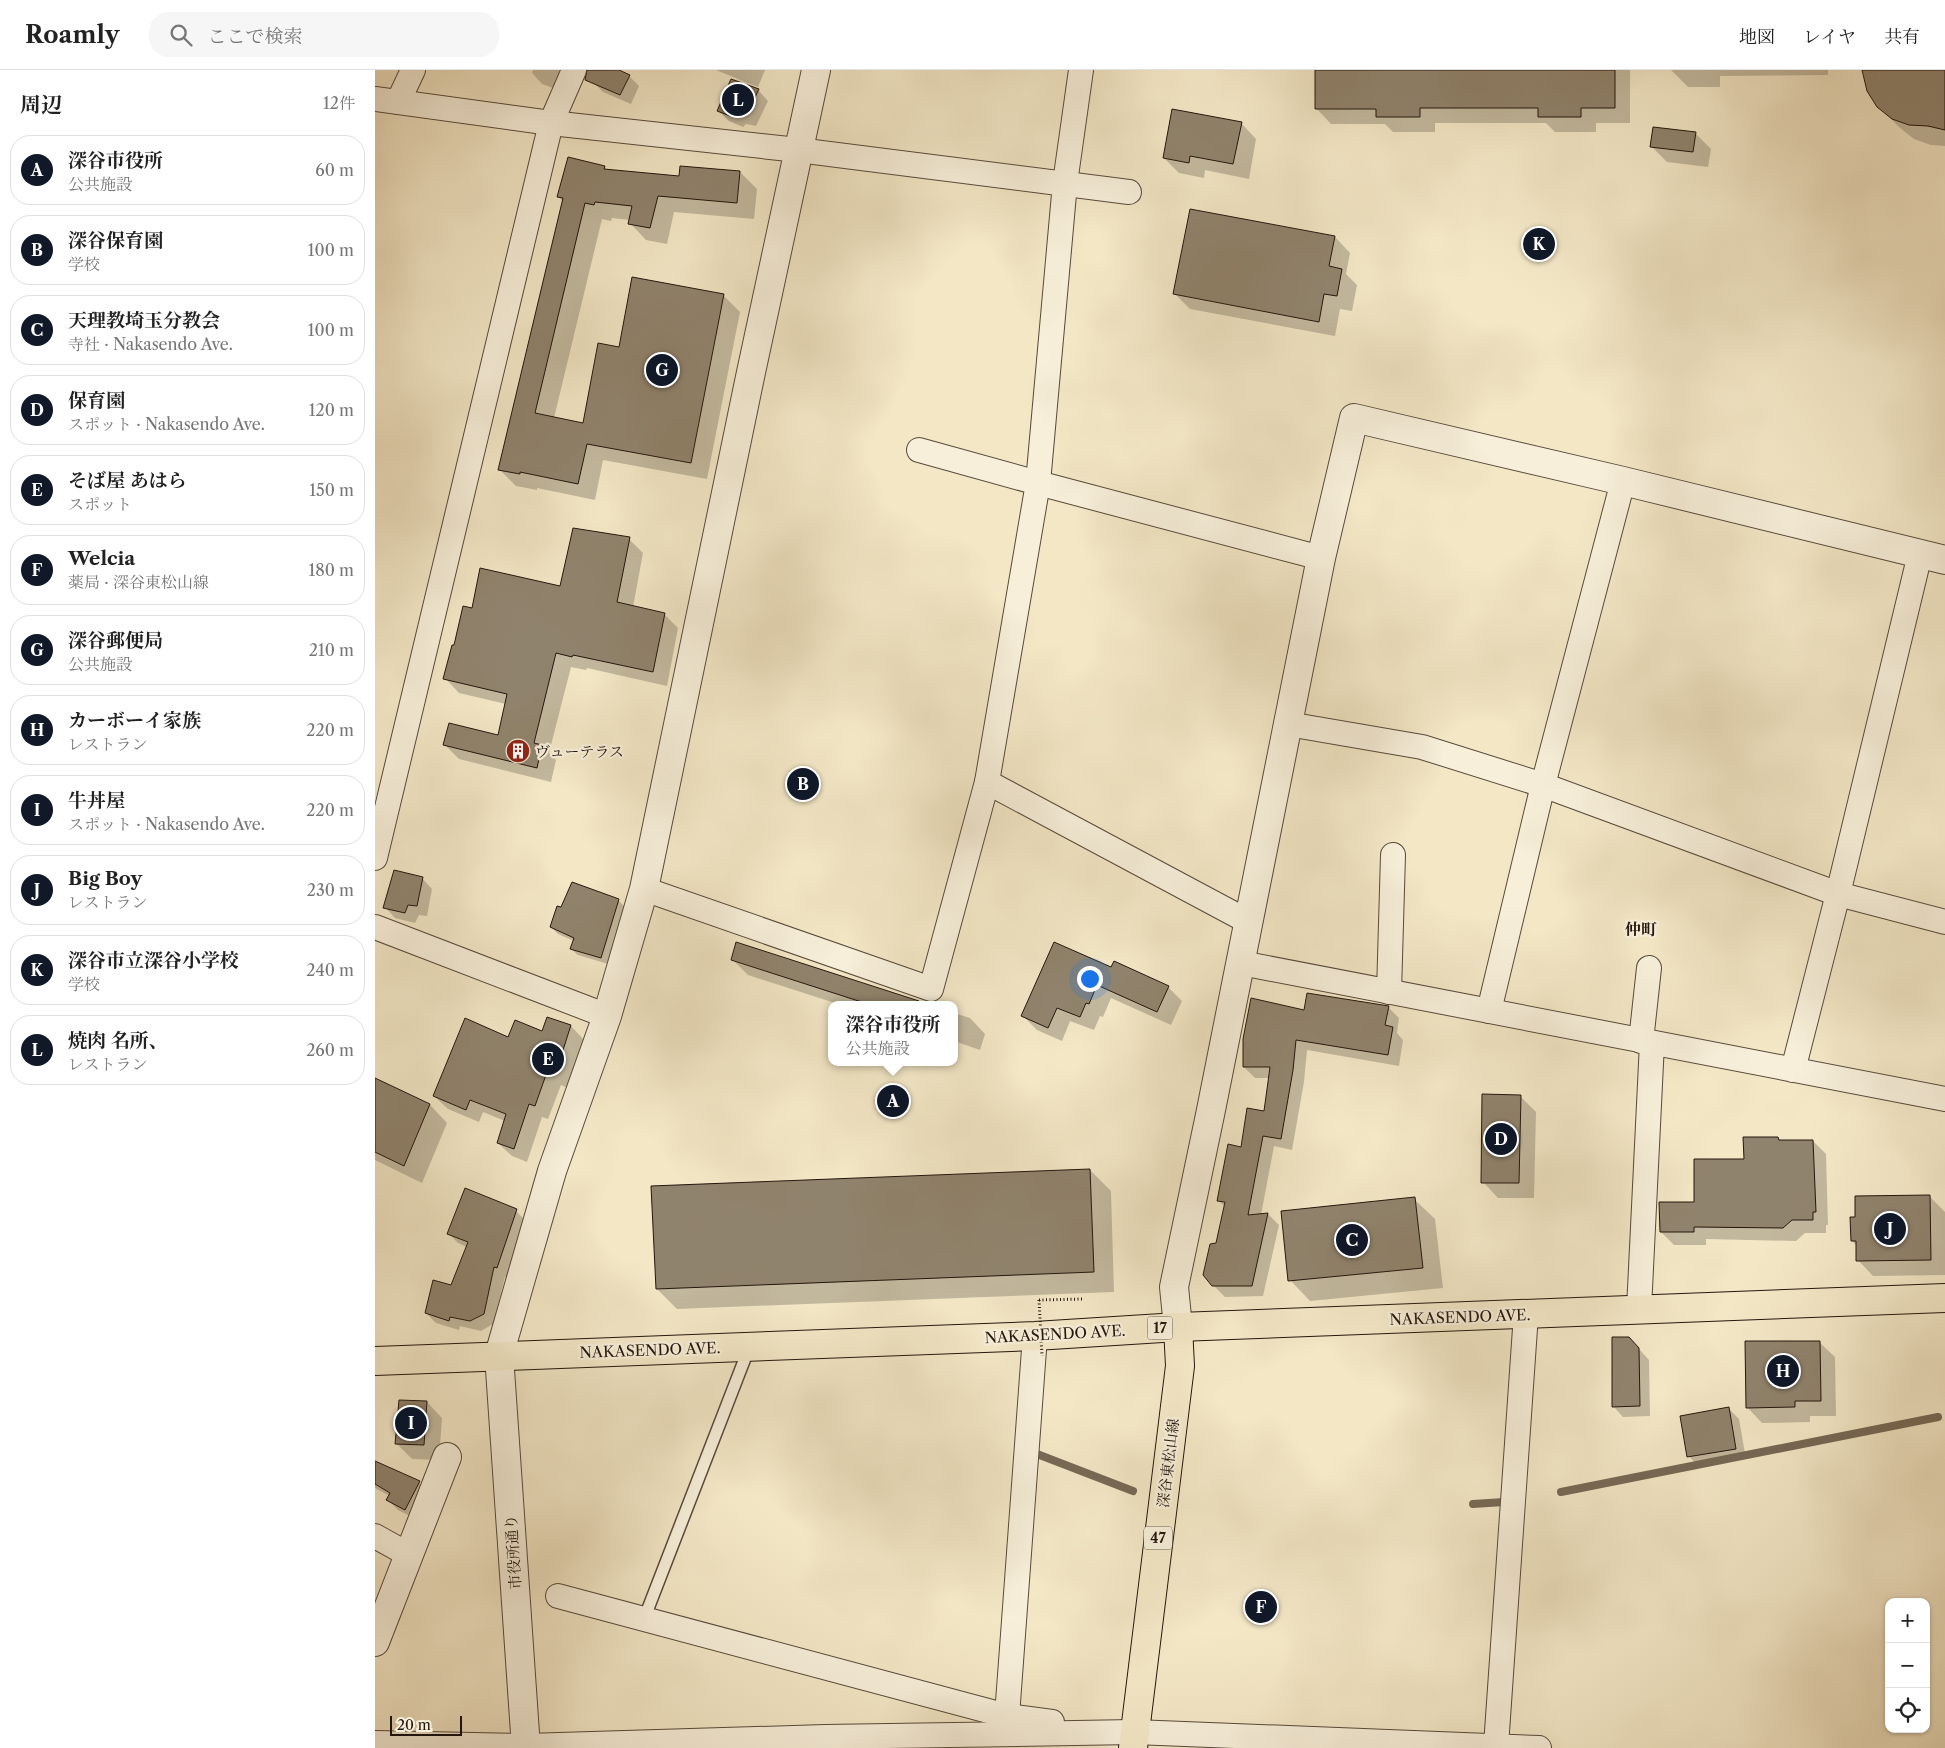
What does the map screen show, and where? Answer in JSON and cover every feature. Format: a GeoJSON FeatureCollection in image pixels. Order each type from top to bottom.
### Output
{"type":"FeatureCollection","features":[{"type":"Feature","properties":{"kind":"main road","name":"NAKASENDO AVE."},"geometry":{"type":"LineString","coordinates":[[375,1361],[749,1346],[1038,1346],[1178,1327],[1945,1298]]}},
{"type":"Feature","properties":{"kind":"main road","name":"深谷東松山線"},"geometry":{"type":"LineString","coordinates":[[1133,1740],[1180,1366],[1178,1327]]}},
{"type":"Feature","properties":{"kind":"street"},"geometry":{"type":"LineString","coordinates":[[398,102],[413,70]]}},
{"type":"Feature","properties":{"kind":"street"},"geometry":{"type":"LineString","coordinates":[[375,858],[551,124],[574,70]]}},
{"type":"Feature","properties":{"kind":"street"},"geometry":{"type":"LineString","coordinates":[[499,1355],[552,1171],[607,1016],[644,888],[816,70]]}},
{"type":"Feature","properties":{"kind":"street"},"geometry":{"type":"LineString","coordinates":[[644,888],[931,989],[987,782],[1038,483],[1065,183],[1081,70]]}},
{"type":"Feature","properties":{"kind":"street"},"geometry":{"type":"LineString","coordinates":[[375,99],[551,124],[798,150],[1129,192]]}},
{"type":"Feature","properties":{"kind":"street"},"geometry":{"type":"LineString","coordinates":[[1178,1327],[1173,1286],[1241,963],[1321,558],[1354,418],[1623,480],[1932,557],[1838,894],[1793,1070]]}},
{"type":"Feature","properties":{"kind":"street"},"geometry":{"type":"LineString","coordinates":[[919,450],[1321,558]]}},
{"type":"Feature","properties":{"kind":"street"},"geometry":{"type":"LineString","coordinates":[[1489,1011],[1543,785],[1623,480]]}},
{"type":"Feature","properties":{"kind":"street"},"geometry":{"type":"LineString","coordinates":[[1288,724],[1422,747],[1543,785],[1838,894],[1945,922]]}},
{"type":"Feature","properties":{"kind":"street"},"geometry":{"type":"LineString","coordinates":[[987,782],[1249,922]]}},
{"type":"Feature","properties":{"kind":"street"},"geometry":{"type":"LineString","coordinates":[[1389,992],[1393,855]]}},
{"type":"Feature","properties":{"kind":"street"},"geometry":{"type":"LineString","coordinates":[[375,927],[607,1016]]}},
{"type":"Feature","properties":{"kind":"street"},"geometry":{"type":"LineString","coordinates":[[1241,963],[1945,1099]]}},
{"type":"Feature","properties":{"kind":"street"},"geometry":{"type":"LineString","coordinates":[[1639,1309],[1649,968]]}},
{"type":"Feature","properties":{"kind":"street"},"geometry":{"type":"LineString","coordinates":[[1497,1746],[1526,1314]]}},
{"type":"Feature","properties":{"kind":"street"},"geometry":{"type":"LineString","coordinates":[[1007,1716],[1038,1346]]}},
{"type":"Feature","properties":{"kind":"street","name":"市役所通り"},"geometry":{"type":"LineString","coordinates":[[499,1355],[526,1747]]}},
{"type":"Feature","properties":{"kind":"street"},"geometry":{"type":"LineString","coordinates":[[375,1642],[447,1457]]}},
{"type":"Feature","properties":{"kind":"street"},"geometry":{"type":"LineString","coordinates":[[375,1536],[409,1555]]}},
{"type":"Feature","properties":{"kind":"street"},"geometry":{"type":"LineString","coordinates":[[558,1596],[1007,1716],[1133,1740]]}},
{"type":"Feature","properties":{"kind":"street"},"geometry":{"type":"LineString","coordinates":[[375,1743],[526,1747],[835,1737],[1133,1740],[1539,1748]]}},
{"type":"Feature","properties":{"kind":"lane"},"geometry":{"type":"LineString","coordinates":[[644,1619],[749,1346]]}},
{"type":"Feature","properties":{"kind":"path"},"geometry":{"type":"LineString","coordinates":[[1038,1346],[1039,1300],[1083,1298]]}},
{"type":"Feature","properties":{"kind":"building"},"geometry":{"type":"Polygon","coordinates":[[[587,70],[619,70],[630,75],[620,95],[585,80],[587,70]]]}},
{"type":"Feature","properties":{"kind":"building"},"geometry":{"type":"Polygon","coordinates":[[[1315,70],[1615,70],[1615,108],[1581,108],[1581,117],[1538,117],[1538,108],[1420,108],[1420,117],[1376,117],[1376,109],[1315,109],[1315,70]]]}},
{"type":"Feature","properties":{"kind":"building"},"geometry":{"type":"Polygon","coordinates":[[[1862,70],[1945,70],[1945,130],[1928,126],[1909,125],[1892,119],[1877,107],[1867,91],[1862,70]]]}},
{"type":"Feature","properties":{"kind":"building"},"geometry":{"type":"Polygon","coordinates":[[[731,79],[759,89],[746,116],[736,115],[733,117],[717,111],[731,79]]]}},
{"type":"Feature","properties":{"kind":"building"},"geometry":{"type":"Polygon","coordinates":[[[1172,109],[1242,122],[1233,164],[1190,156],[1189,163],[1163,158],[1172,109]]]}},
{"type":"Feature","properties":{"kind":"building"},"geometry":{"type":"Polygon","coordinates":[[[1653,127],[1696,132],[1693,152],[1650,147],[1653,127]]]}},
{"type":"Feature","properties":{"kind":"building"},"geometry":{"type":"Polygon","coordinates":[[[568,157],[605,166],[604,169],[679,176],[680,166],[740,171],[737,203],[658,196],[650,228],[628,224],[632,206],[595,202],[594,205],[585,203],[535,413],[583,423],[598,343],[619,347],[632,277],[724,294],[691,463],[587,444],[578,484],[520,472],[520,474],[498,470],[563,198],[557,197],[568,157]]]}},
{"type":"Feature","properties":{"kind":"building"},"geometry":{"type":"Polygon","coordinates":[[[1190,209],[1335,236],[1329,266],[1342,269],[1337,296],[1324,294],[1319,322],[1173,294],[1190,209]]]}},
{"type":"Feature","properties":{"kind":"building"},"geometry":{"type":"Polygon","coordinates":[[[573,528],[630,537],[617,602],[665,613],[653,672],[556,653],[534,743],[542,745],[537,768],[443,745],[449,723],[498,735],[507,694],[443,679],[452,645],[454,645],[463,606],[472,608],[480,568],[560,586],[573,528]]]}},
{"type":"Feature","properties":{"kind":"building"},"geometry":{"type":"Polygon","coordinates":[[[394,870],[423,877],[417,906],[408,905],[405,913],[383,908],[394,870]]]}},
{"type":"Feature","properties":{"kind":"building"},"geometry":{"type":"Polygon","coordinates":[[[572,882],[619,899],[601,958],[570,949],[574,938],[550,927],[557,906],[561,907],[572,882]]]}},
{"type":"Feature","properties":{"kind":"building"},"geometry":{"type":"Polygon","coordinates":[[[736,942],[919,1001],[859,1001],[731,960],[736,942]]]}},
{"type":"Feature","properties":{"kind":"building"},"geometry":{"type":"Polygon","coordinates":[[[1054,942],[1111,967],[1114,961],[1169,986],[1157,1012],[1097,985],[1089,1004],[1086,1003],[1080,1017],[1057,1008],[1048,1028],[1021,1016],[1054,942]]]}},
{"type":"Feature","properties":{"kind":"building"},"geometry":{"type":"Polygon","coordinates":[[[1307,993],[1389,1006],[1385,1025],[1393,1027],[1388,1055],[1296,1040],[1293,1070],[1281,1139],[1263,1136],[1248,1215],[1268,1213],[1252,1286],[1212,1286],[1203,1275],[1210,1244],[1216,1243],[1225,1202],[1217,1201],[1228,1144],[1241,1147],[1247,1108],[1264,1111],[1270,1067],[1243,1067],[1243,1039],[1251,998],[1304,1010],[1307,993]]]}},
{"type":"Feature","properties":{"kind":"building"},"geometry":{"type":"Polygon","coordinates":[[[547,1017],[571,1025],[555,1075],[547,1072],[535,1106],[529,1104],[514,1149],[497,1143],[506,1114],[470,1100],[466,1110],[433,1096],[465,1018],[508,1037],[515,1020],[542,1031],[547,1017]]]}},
{"type":"Feature","properties":{"kind":"building"},"geometry":{"type":"Polygon","coordinates":[[[375,1078],[430,1104],[404,1166],[375,1152],[375,1078]]]}},
{"type":"Feature","properties":{"kind":"building"},"geometry":{"type":"Polygon","coordinates":[[[1482,1094],[1521,1095],[1519,1183],[1481,1183],[1482,1094]]]}},
{"type":"Feature","properties":{"kind":"building"},"geometry":{"type":"Polygon","coordinates":[[[1743,1137],[1813,1140],[1816,1212],[1813,1212],[1813,1220],[1792,1220],[1783,1228],[1694,1227],[1694,1232],[1660,1232],[1659,1202],[1694,1202],[1694,1159],[1744,1159],[1743,1137]]]}},
{"type":"Feature","properties":{"kind":"building"},"geometry":{"type":"Polygon","coordinates":[[[1090,1169],[1094,1272],[656,1289],[651,1186],[1090,1169]]]}},
{"type":"Feature","properties":{"kind":"building"},"geometry":{"type":"Polygon","coordinates":[[[465,1188],[517,1209],[497,1268],[494,1267],[484,1314],[470,1321],[450,1317],[449,1321],[425,1313],[433,1280],[451,1285],[468,1242],[447,1234],[465,1188]]]}},
{"type":"Feature","properties":{"kind":"building"},"geometry":{"type":"Polygon","coordinates":[[[1930,1195],[1931,1260],[1856,1261],[1856,1241],[1851,1241],[1850,1217],[1855,1217],[1855,1196],[1930,1195]]]}},
{"type":"Feature","properties":{"kind":"building"},"geometry":{"type":"Polygon","coordinates":[[[1415,1197],[1423,1268],[1288,1281],[1281,1211],[1415,1197]]]}},
{"type":"Feature","properties":{"kind":"building"},"geometry":{"type":"Polygon","coordinates":[[[1612,1337],[1629,1337],[1639,1348],[1640,1406],[1612,1407],[1612,1337]]]}},
{"type":"Feature","properties":{"kind":"building"},"geometry":{"type":"Polygon","coordinates":[[[1745,1341],[1820,1341],[1821,1401],[1795,1401],[1795,1407],[1746,1408],[1745,1341]]]}},
{"type":"Feature","properties":{"kind":"building"},"geometry":{"type":"Polygon","coordinates":[[[399,1400],[427,1401],[424,1445],[395,1444],[399,1400]]]}},
{"type":"Feature","properties":{"kind":"building"},"geometry":{"type":"Polygon","coordinates":[[[1729,1407],[1736,1449],[1687,1457],[1680,1416],[1729,1407]]]}},
{"type":"Feature","properties":{"kind":"building"},"geometry":{"type":"Polygon","coordinates":[[[375,1461],[420,1481],[405,1510],[386,1500],[390,1493],[375,1484],[375,1461]]]}},
{"type":"Feature","properties":{"kind":"waterway"},"geometry":{"type":"LineString","coordinates":[[1561,1492],[1938,1417]]}},
{"type":"Feature","properties":{"kind":"waterway"},"geometry":{"type":"LineString","coordinates":[[1037,1454],[1133,1491]]}},
{"type":"Feature","properties":{"kind":"waterway"},"geometry":{"type":"LineString","coordinates":[[1473,1504],[1504,1502]]}},
{"type":"Feature","properties":{"kind":"place","name":"焼肉 名所、"},"geometry":{"type":"Point","coordinates":[738,100]}},
{"type":"Feature","properties":{"kind":"place","name":"深谷市立深谷小学校"},"geometry":{"type":"Point","coordinates":[1539,244]}},
{"type":"Feature","properties":{"kind":"place","name":"深谷郵便局"},"geometry":{"type":"Point","coordinates":[662,370]}},
{"type":"Feature","properties":{"kind":"place","name":"ヴューテラス"},"geometry":{"type":"Point","coordinates":[518,751]}},
{"type":"Feature","properties":{"kind":"place","name":"深谷保育園"},"geometry":{"type":"Point","coordinates":[803,784]}},
{"type":"Feature","properties":{"kind":"place","name":"そば屋 あはら"},"geometry":{"type":"Point","coordinates":[548,1059]}},
{"type":"Feature","properties":{"kind":"place","name":"深谷市役所"},"geometry":{"type":"Point","coordinates":[893,1101]}},
{"type":"Feature","properties":{"kind":"place","name":"保育園"},"geometry":{"type":"Point","coordinates":[1501,1139]}},
{"type":"Feature","properties":{"kind":"place","name":"Big Boy"},"geometry":{"type":"Point","coordinates":[1890,1229]}},
{"type":"Feature","properties":{"kind":"place","name":"天理教埼玉分教会"},"geometry":{"type":"Point","coordinates":[1352,1240]}},
{"type":"Feature","properties":{"kind":"place","name":"カーボーイ家族"},"geometry":{"type":"Point","coordinates":[1783,1371]}},
{"type":"Feature","properties":{"kind":"place","name":"牛丼屋"},"geometry":{"type":"Point","coordinates":[411,1423]}},
{"type":"Feature","properties":{"kind":"place","name":"Welcia"},"geometry":{"type":"Point","coordinates":[1261,1607]}},
{"type":"Feature","properties":{"kind":"district","name":"仲町"},"geometry":{"type":"Point","coordinates":[1641,929]}}]}
